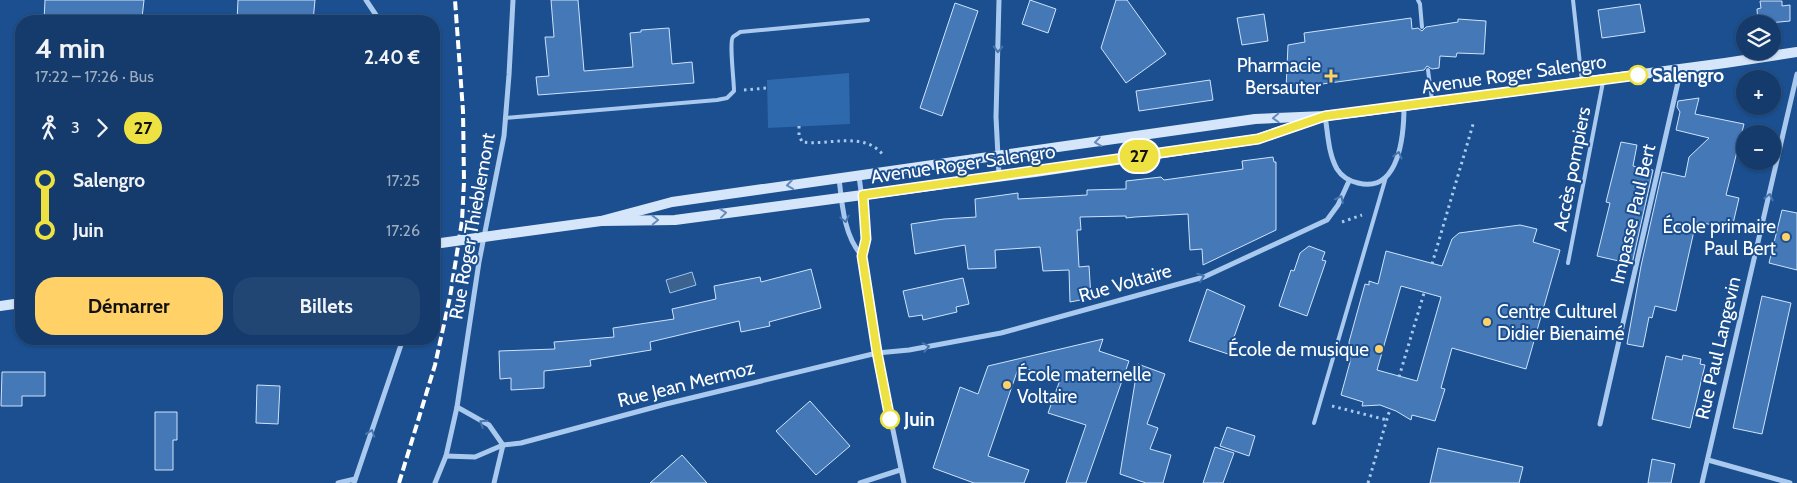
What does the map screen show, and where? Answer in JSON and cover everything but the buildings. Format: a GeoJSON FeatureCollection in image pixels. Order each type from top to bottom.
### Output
{"type":"FeatureCollection","features":[{"type":"Feature","properties":{"kind":"main road","name":"Avenue Roger Salengro"},"geometry":{"type":"LineString","coordinates":[[601,221],[672,202],[1255,119],[1325,116],[1797,52]]}},
{"type":"Feature","properties":{"kind":"main road","name":"Avenue Roger Salengro"},"geometry":{"type":"LineString","coordinates":[[440,243],[601,221],[675,220],[1258,139],[1325,116]]}},
{"type":"Feature","properties":{"kind":"main road"},"geometry":{"type":"LineString","coordinates":[[0,306],[15,304]]}},
{"type":"Feature","properties":{"kind":"street"},"geometry":{"type":"LineString","coordinates":[[366,0],[376,15]]}},
{"type":"Feature","properties":{"kind":"street","name":"Rue Roger Thieblemont"},"geometry":{"type":"LineString","coordinates":[[446,456],[457,407],[479,262],[504,136],[513,0]]}},
{"type":"Feature","properties":{"kind":"street"},"geometry":{"type":"LineString","coordinates":[[999,0],[996,117],[999,176]]}},
{"type":"Feature","properties":{"kind":"street","name":"Impasse Paul Bert"},"geometry":{"type":"LineString","coordinates":[[1600,424],[1681,69]]}},
{"type":"Feature","properties":{"kind":"street","name":"Rue Paul Langevin"},"geometry":{"type":"LineString","coordinates":[[1702,483],[1797,74]]}},
{"type":"Feature","properties":{"kind":"street"},"geometry":{"type":"LineString","coordinates":[[1325,116],[1332,157],[1338,171],[1349,181],[1363,185],[1374,184],[1386,177],[1396,162],[1403,135],[1404,106]]}},
{"type":"Feature","properties":{"kind":"street"},"geometry":{"type":"LineString","coordinates":[[859,176],[863,195],[866,239],[862,256],[877,352],[904,483]]}},
{"type":"Feature","properties":{"kind":"street"},"geometry":{"type":"LineString","coordinates":[[839,178],[848,232],[853,246],[862,256]]}},
{"type":"Feature","properties":{"kind":"street","name":"Rue Voltaire"},"geometry":{"type":"LineString","coordinates":[[877,352],[909,350],[1001,333],[1204,277],[1327,220],[1338,205],[1349,181]]}},
{"type":"Feature","properties":{"kind":"street"},"geometry":{"type":"LineString","coordinates":[[338,483],[355,481],[400,345]]}},
{"type":"Feature","properties":{"kind":"street","name":"Rue Jean Mermoz"},"geometry":{"type":"LineString","coordinates":[[446,456],[475,457],[503,445],[877,352]]}},
{"type":"Feature","properties":{"kind":"street"},"geometry":{"type":"LineString","coordinates":[[457,407],[488,426],[503,445],[494,483]]}},
{"type":"Feature","properties":{"kind":"street"},"geometry":{"type":"LineString","coordinates":[[435,483],[446,456]]}},
{"type":"Feature","properties":{"kind":"street"},"geometry":{"type":"LineString","coordinates":[[1708,460],[1790,483]]}},
{"type":"Feature","properties":{"kind":"street"},"geometry":{"type":"LineString","coordinates":[[860,483],[900,470]]}},
{"type":"Feature","properties":{"kind":"lane"},"geometry":{"type":"LineString","coordinates":[[1418,0],[1422,27]]}},
{"type":"Feature","properties":{"kind":"lane"},"geometry":{"type":"LineString","coordinates":[[1573,0],[1582,82]]}},
{"type":"Feature","properties":{"kind":"lane"},"geometry":{"type":"LineString","coordinates":[[505,118],[727,98],[734,91],[730,43],[732,37],[740,32],[868,20]]}},
{"type":"Feature","properties":{"kind":"lane"},"geometry":{"type":"LineString","coordinates":[[1428,70],[1432,102]]}},
{"type":"Feature","properties":{"kind":"lane","name":"Accès pompiers"},"geometry":{"type":"LineString","coordinates":[[1568,264],[1603,79]]}},
{"type":"Feature","properties":{"kind":"lane"},"geometry":{"type":"LineString","coordinates":[[1314,423],[1386,177]]}},
{"type":"Feature","properties":{"kind":"path"},"geometry":{"type":"LineString","coordinates":[[734,91],[767,88]]}},
{"type":"Feature","properties":{"kind":"path"},"geometry":{"type":"LineString","coordinates":[[1432,264],[1474,121]]}},
{"type":"Feature","properties":{"kind":"path"},"geometry":{"type":"LineString","coordinates":[[799,126],[799,135],[802,142],[855,141],[867,144],[882,153],[887,161]]}},
{"type":"Feature","properties":{"kind":"path"},"geometry":{"type":"LineString","coordinates":[[1335,225],[1368,212]]}},
{"type":"Feature","properties":{"kind":"path"},"geometry":{"type":"LineString","coordinates":[[1399,377],[1424,293]]}},
{"type":"Feature","properties":{"kind":"path"},"geometry":{"type":"LineString","coordinates":[[1320,403],[1387,420]]}},
{"type":"Feature","properties":{"kind":"path"},"geometry":{"type":"LineString","coordinates":[[1368,483],[1390,409]]}},
{"type":"Feature","properties":{"kind":"shaded area"},"geometry":{"type":"Polygon","coordinates":[[[849,73],[850,124],[768,128],[767,80],[849,73]]]}},
{"type":"Feature","properties":{"kind":"shaded area"},"geometry":{"type":"Polygon","coordinates":[[[692,272],[696,285],[670,293],[666,280],[692,272]]]}},
{"type":"Feature","properties":{"kind":"railway"},"geometry":{"type":"LineString","coordinates":[[440,342],[450,297],[462,221],[464,182],[463,111],[455,0]]}},
{"type":"Feature","properties":{"kind":"railway"},"geometry":{"type":"LineString","coordinates":[[399,483],[439,345]]}},
{"type":"Feature","properties":{"kind":"bus line","name":"27"},"geometry":{"type":"LineString","coordinates":[[890,419],[862,256],[866,239],[863,195],[1258,139],[1325,116],[1638,75]]}},
{"type":"Feature","properties":{"kind":"place","name":"Salengro"},"geometry":{"type":"Point","coordinates":[1638,75]}},
{"type":"Feature","properties":{"kind":"place","name":"Pharmacie Bersauter"},"geometry":{"type":"Point","coordinates":[1331,76]}},
{"type":"Feature","properties":{"kind":"place","name":"École primaire Paul Bert"},"geometry":{"type":"Point","coordinates":[1786,237]}},
{"type":"Feature","properties":{"kind":"place","name":"Centre Culturel Didier Bienaimé"},"geometry":{"type":"Point","coordinates":[1487,322]}},
{"type":"Feature","properties":{"kind":"place","name":"École de musique"},"geometry":{"type":"Point","coordinates":[1379,349]}},
{"type":"Feature","properties":{"kind":"place","name":"École maternelle Voltaire"},"geometry":{"type":"Point","coordinates":[1007,385]}},
{"type":"Feature","properties":{"kind":"place","name":"Juin"},"geometry":{"type":"Point","coordinates":[890,419]}}]}
